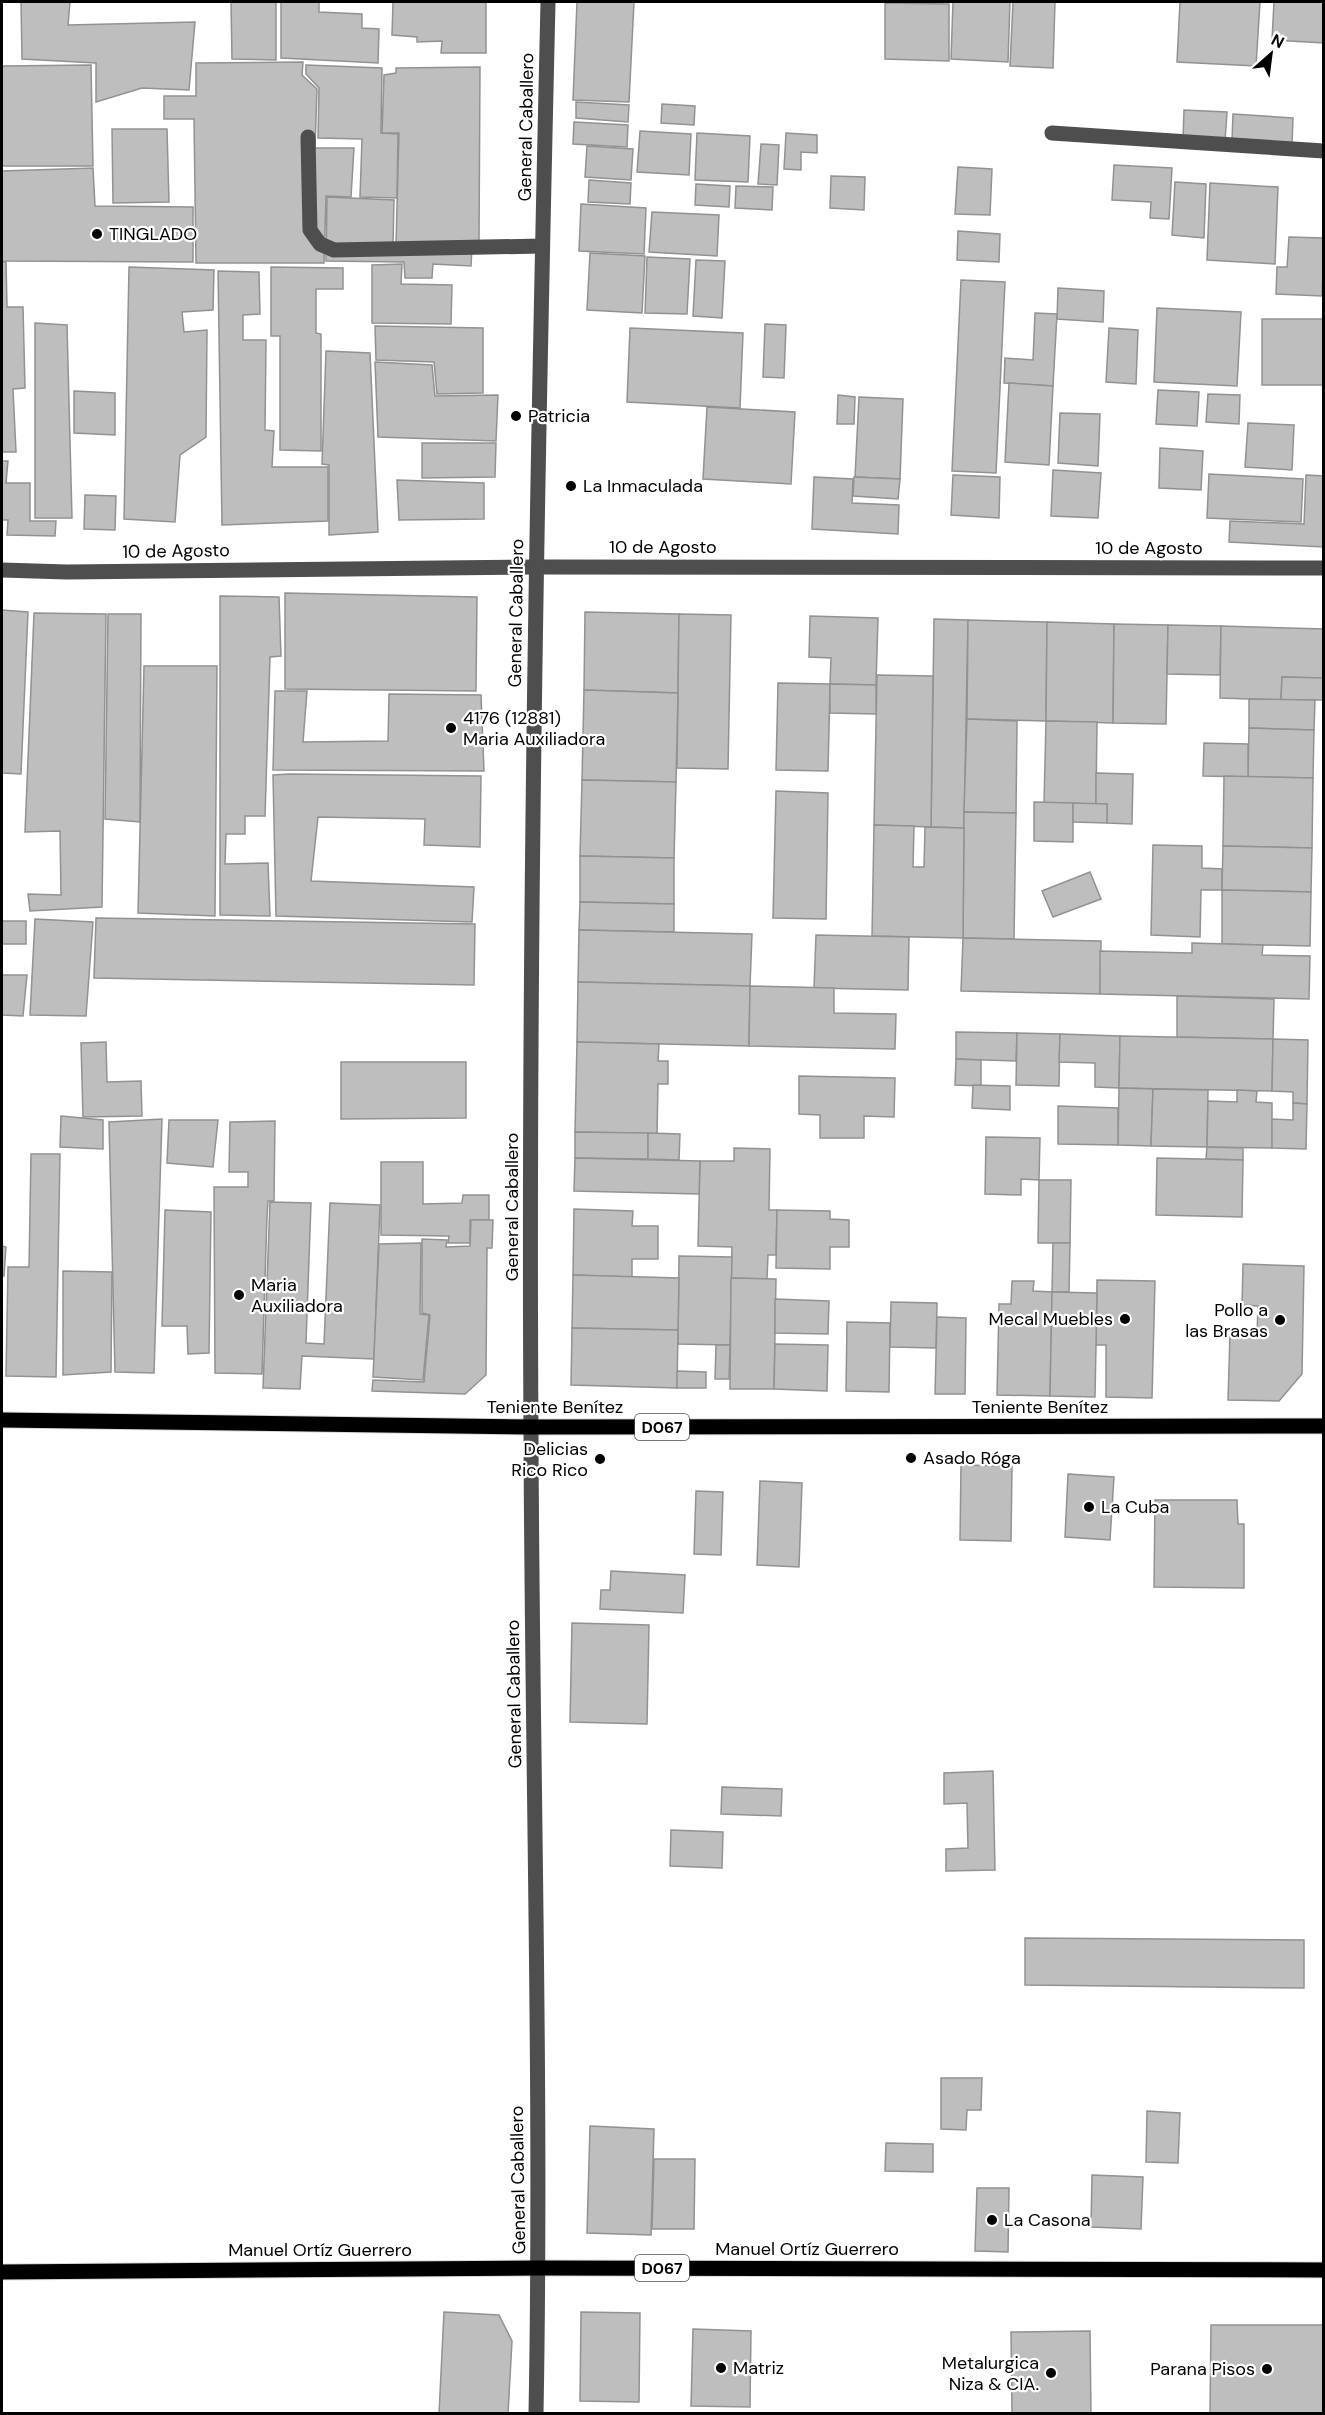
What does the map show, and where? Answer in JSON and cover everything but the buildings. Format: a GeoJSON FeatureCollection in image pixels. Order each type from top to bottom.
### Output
{"type":"FeatureCollection","features":[{"type":"Feature","properties":{"kind":"main road","name":"Teniente Benítez"},"geometry":{"type":"LineString","coordinates":[[2,1420],[531,1427],[1323,1426]]}},
{"type":"Feature","properties":{"kind":"main road","name":"Manuel Ortíz Guerrero"},"geometry":{"type":"LineString","coordinates":[[2,2272],[538,2268],[1323,2270]]}},
{"type":"Feature","properties":{"kind":"street","name":"General Caballero"},"geometry":{"type":"LineString","coordinates":[[536,2414],[538,2268],[531,1427],[535,567],[548,2]]}},
{"type":"Feature","properties":{"kind":"street"},"geometry":{"type":"LineString","coordinates":[[1052,133],[1323,151]]}},
{"type":"Feature","properties":{"kind":"street"},"geometry":{"type":"LineString","coordinates":[[308,137],[310,230],[320,244],[334,250],[543,246]]}},
{"type":"Feature","properties":{"kind":"street","name":"10 de Agosto"},"geometry":{"type":"LineString","coordinates":[[2,570],[67,572],[535,567],[1323,568]]}},
{"type":"Feature","properties":{"kind":"place","name":"TINGLADO"},"geometry":{"type":"Point","coordinates":[97,234]}},
{"type":"Feature","properties":{"kind":"place","name":"Patricia"},"geometry":{"type":"Point","coordinates":[516,416]}},
{"type":"Feature","properties":{"kind":"place","name":"La Inmaculada"},"geometry":{"type":"Point","coordinates":[571,486]}},
{"type":"Feature","properties":{"kind":"place","name":"4176 (12881) Maria Auxiliadora"},"geometry":{"type":"Point","coordinates":[451,728]}},
{"type":"Feature","properties":{"kind":"place","name":"Maria Auxiliadora"},"geometry":{"type":"Point","coordinates":[239,1295]}},
{"type":"Feature","properties":{"kind":"place","name":"Mecal Muebles"},"geometry":{"type":"Point","coordinates":[1125,1319]}},
{"type":"Feature","properties":{"kind":"place","name":"Pollo a las Brasas"},"geometry":{"type":"Point","coordinates":[1280,1320]}},
{"type":"Feature","properties":{"kind":"place","name":"Asado Róga"},"geometry":{"type":"Point","coordinates":[911,1458]}},
{"type":"Feature","properties":{"kind":"place","name":"Delicias Rico Rico"},"geometry":{"type":"Point","coordinates":[600,1459]}},
{"type":"Feature","properties":{"kind":"place","name":"La Cuba"},"geometry":{"type":"Point","coordinates":[1089,1507]}},
{"type":"Feature","properties":{"kind":"place","name":"La Casona"},"geometry":{"type":"Point","coordinates":[992,2220]}},
{"type":"Feature","properties":{"kind":"place","name":"Matriz"},"geometry":{"type":"Point","coordinates":[721,2368]}},
{"type":"Feature","properties":{"kind":"place","name":"Parana Pisos"},"geometry":{"type":"Point","coordinates":[1267,2369]}},
{"type":"Feature","properties":{"kind":"place","name":"Metalurgica Niza & CIA."},"geometry":{"type":"Point","coordinates":[1051,2373]}}]}
